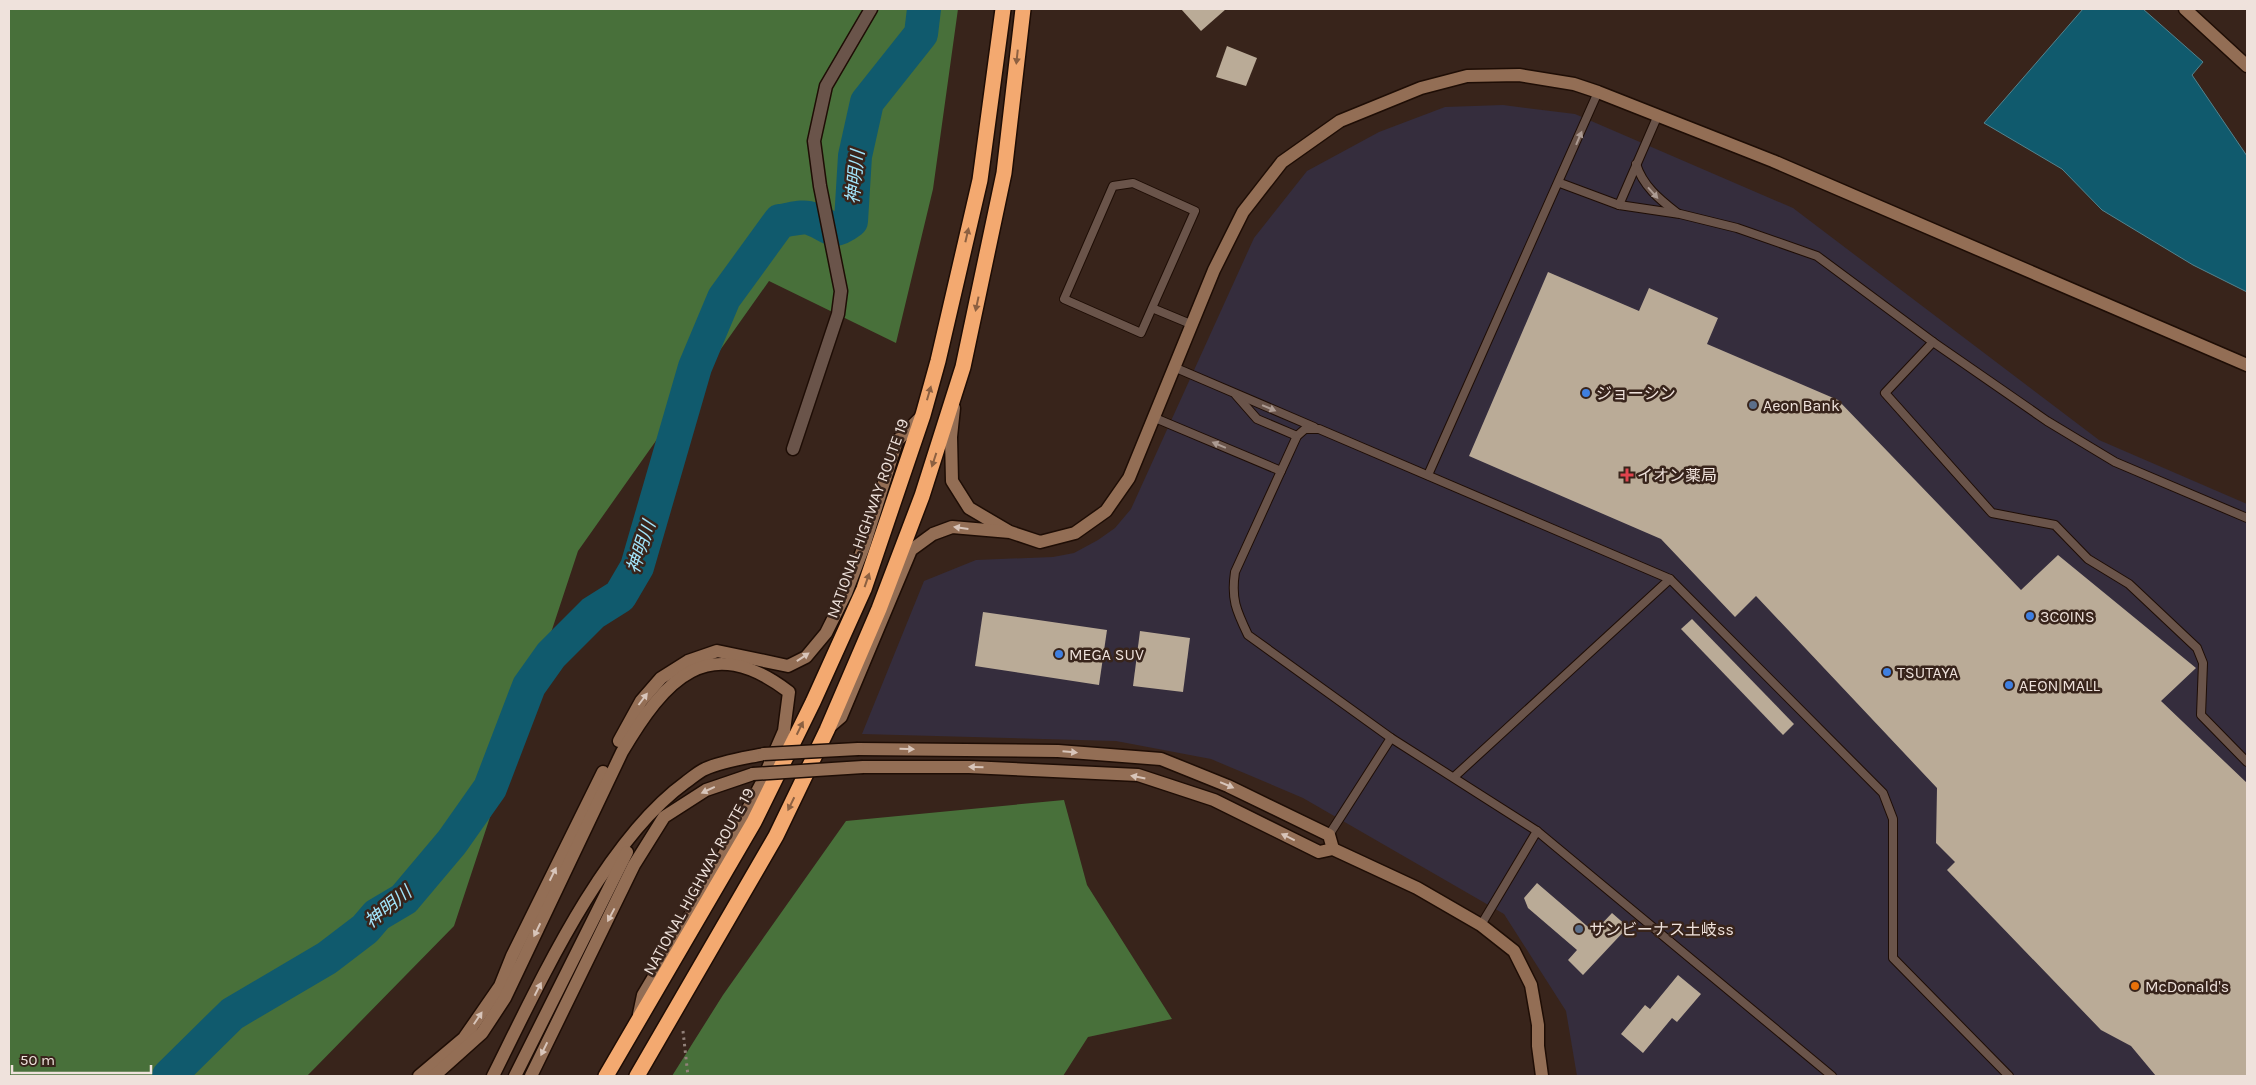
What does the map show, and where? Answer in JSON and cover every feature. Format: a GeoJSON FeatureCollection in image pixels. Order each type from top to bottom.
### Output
{"type":"FeatureCollection","features":[{"type":"Feature","properties":{"kind":"highway","name":"NATIONAL HIGHWAY ROUTE 19"},"geometry":{"type":"LineString","coordinates":[[606,1076],[754,822],[813,702],[864,589],[923,415],[938,361],[980,180],[1004,9]]}},
{"type":"Feature","properties":{"kind":"highway"},"geometry":{"type":"LineString","coordinates":[[637,1076],[776,836],[827,730],[879,610],[922,496],[956,394],[1004,173],[1023,9]]}},
{"type":"Feature","properties":{"kind":"street"},"geometry":{"type":"LineString","coordinates":[[793,449],[838,314],[841,291],[820,186],[814,141],[826,86],[871,9]]}},
{"type":"Feature","properties":{"kind":"street"},"geometry":{"type":"LineString","coordinates":[[2185,9],[2247,66]]}},
{"type":"Feature","properties":{"kind":"street"},"geometry":{"type":"LineString","coordinates":[[956,394],[952,437],[952,482],[969,508],[1010,532],[1040,542],[1075,533],[1106,511],[1129,478],[1176,368],[1214,270],[1242,212],[1282,162],[1340,121],[1422,88],[1467,76],[1519,75],[1574,84],[1598,92],[1774,161],[2247,365]]}},
{"type":"Feature","properties":{"kind":"street"},"geometry":{"type":"LineString","coordinates":[[419,1076],[464,1038],[500,986],[512,956],[608,763],[641,701],[661,678],[688,661],[717,651],[788,666],[806,657],[826,633],[846,593],[864,546],[897,441],[923,415]]}},
{"type":"Feature","properties":{"kind":"street"},"geometry":{"type":"LineString","coordinates":[[827,730],[841,717],[911,550],[932,534],[952,527],[1010,532]]}},
{"type":"Feature","properties":{"kind":"street"},"geometry":{"type":"LineString","coordinates":[[434,1076],[482,1033],[505,998],[622,752],[639,723],[652,705],[685,673],[710,664],[730,663],[769,677],[789,692],[784,731],[761,784],[704,892],[643,995],[637,1024]]}},
{"type":"Feature","properties":{"kind":"street"},"geometry":{"type":"LineString","coordinates":[[493,1076],[569,930],[612,862],[642,823],[666,797],[705,769],[764,754],[858,749],[1058,751],[1161,759],[1228,786],[1330,835],[1333,849]]}},
{"type":"Feature","properties":{"kind":"street"},"geometry":{"type":"LineString","coordinates":[[531,1076],[634,865],[664,818],[706,790],[754,774],[863,767],[969,767],[1138,776],[1214,800],[1319,852],[1333,849],[1417,888],[1480,925],[1514,951],[1531,984],[1538,1025],[1538,1046],[1542,1076]]}},
{"type":"Feature","properties":{"kind":"street"},"geometry":{"type":"LineString","coordinates":[[516,1076],[642,823]]}},
{"type":"Feature","properties":{"kind":"lane"},"geometry":{"type":"LineString","coordinates":[[1428,475],[1560,183],[1598,92]]}},
{"type":"Feature","properties":{"kind":"lane"},"geometry":{"type":"LineString","coordinates":[[1619,204],[1658,115]]}},
{"type":"Feature","properties":{"kind":"lane"},"geometry":{"type":"LineString","coordinates":[[1636,164],[1640,177],[1657,197],[1680,214]]}},
{"type":"Feature","properties":{"kind":"lane"},"geometry":{"type":"LineString","coordinates":[[1133,183],[1196,211],[1152,308],[1141,333],[1064,299],[1113,186],[1133,183]]}},
{"type":"Feature","properties":{"kind":"lane"},"geometry":{"type":"LineString","coordinates":[[1560,183],[1619,204],[1680,214],[1737,228],[1816,256],[1932,342],[2044,419],[2115,462],[2247,518]]}},
{"type":"Feature","properties":{"kind":"lane"},"geometry":{"type":"LineString","coordinates":[[1152,308],[1193,325]]}},
{"type":"Feature","properties":{"kind":"lane"},"geometry":{"type":"LineString","coordinates":[[1932,342],[1885,392],[1992,513],[2055,524],[2088,558],[2129,584],[2197,648],[2203,663],[2200,715],[2247,762]]}},
{"type":"Feature","properties":{"kind":"lane"},"geometry":{"type":"LineString","coordinates":[[1176,368],[1670,579],[1883,792],[1893,819],[1893,958],[2009,1076]]}},
{"type":"Feature","properties":{"kind":"lane"},"geometry":{"type":"LineString","coordinates":[[1234,393],[1257,419],[1297,436]]}},
{"type":"Feature","properties":{"kind":"lane"},"geometry":{"type":"LineString","coordinates":[[1155,418],[1280,471]]}},
{"type":"Feature","properties":{"kind":"lane"},"geometry":{"type":"LineString","coordinates":[[1319,429],[1305,429],[1297,436],[1235,572],[1232,592],[1236,611],[1248,635],[1391,738],[1537,831],[1832,1076]]}},
{"type":"Feature","properties":{"kind":"lane"},"geometry":{"type":"LineString","coordinates":[[1454,777],[1670,579]]}},
{"type":"Feature","properties":{"kind":"lane"},"geometry":{"type":"LineString","coordinates":[[1330,835],[1391,738]]}},
{"type":"Feature","properties":{"kind":"lane"},"geometry":{"type":"LineString","coordinates":[[1480,925],[1537,831]]}},
{"type":"Feature","properties":{"kind":"path"},"geometry":{"type":"LineString","coordinates":[[672,1016],[683,1023],[688,1076]]}},
{"type":"Feature","properties":{"kind":"shaded area","name":"AEON MALL"},"geometry":{"type":"Polygon","coordinates":[[[1503,105],[1575,114],[1793,208],[2099,440],[2247,504],[2247,1076],[1577,1076],[1566,1011],[1504,914],[1303,798],[1211,759],[1116,741],[862,734],[924,581],[976,560],[1053,557],[1074,553],[1115,528],[1131,509],[1254,238],[1307,171],[1379,132],[1445,107],[1503,105]]]}},
{"type":"Feature","properties":{"kind":"green space"},"geometry":{"type":"Polygon","coordinates":[[[9,9],[958,9],[933,189],[896,343],[769,281],[578,551],[454,926],[307,1076],[9,1076],[9,9]]]}},
{"type":"Feature","properties":{"kind":"green space"},"geometry":{"type":"Polygon","coordinates":[[[1064,800],[1087,885],[1172,1019],[1088,1037],[1063,1076],[672,1076],[723,995],[846,821],[1064,800]]]}},
{"type":"Feature","properties":{"kind":"water"},"geometry":{"type":"Polygon","coordinates":[[[2083,9],[2143,9],[2203,62],[2192,75],[2247,156],[2247,292],[2193,265],[2102,210],[2062,169],[1984,123],[2083,9]]]}},
{"type":"Feature","properties":{"kind":"building"},"geometry":{"type":"Polygon","coordinates":[[[1181,9],[1226,9],[1201,31],[1181,9]]]}},
{"type":"Feature","properties":{"kind":"building"},"geometry":{"type":"Polygon","coordinates":[[[1227,46],[1257,58],[1246,86],[1216,77],[1227,46]]]}},
{"type":"Feature","properties":{"kind":"building","name":"AEON MALL"},"geometry":{"type":"Polygon","coordinates":[[[1548,272],[1639,311],[1649,288],[1718,318],[1707,344],[1838,400],[2021,590],[2058,555],[2196,668],[2161,701],[2247,783],[2247,1076],[2156,1076],[2131,1046],[2101,1030],[1947,870],[1955,862],[1936,843],[1937,788],[1756,596],[1735,617],[1661,539],[1469,456],[1548,272]]]}},
{"type":"Feature","properties":{"kind":"building"},"geometry":{"type":"Polygon","coordinates":[[[983,612],[1107,630],[1099,685],[975,666],[983,612]]]}},
{"type":"Feature","properties":{"kind":"building"},"geometry":{"type":"Polygon","coordinates":[[[1692,619],[1794,724],[1783,735],[1681,629],[1692,619]]]}},
{"type":"Feature","properties":{"kind":"building"},"geometry":{"type":"Polygon","coordinates":[[[1140,631],[1190,638],[1183,692],[1133,686],[1140,631]]]}},
{"type":"Feature","properties":{"kind":"building"},"geometry":{"type":"Polygon","coordinates":[[[1537,883],[1594,932],[1612,913],[1628,927],[1583,975],[1568,960],[1577,950],[1528,908],[1524,898],[1537,883]]]}},
{"type":"Feature","properties":{"kind":"building"},"geometry":{"type":"Polygon","coordinates":[[[1678,975],[1701,994],[1677,1022],[1672,1018],[1643,1053],[1621,1034],[1645,1005],[1650,1009],[1678,975]]]}},
{"type":"Feature","properties":{"kind":"waterway","name":"神明川"},"geometry":{"type":"LineString","coordinates":[[169,1076],[232,1014],[327,958],[365,929],[377,915],[404,899],[452,842],[490,788],[529,686],[551,655],[593,613],[620,596],[637,567],[695,367],[724,298],[780,221],[808,218],[834,229],[844,226],[851,221],[855,156],[867,102],[921,34],[924,9]]}},
{"type":"Feature","properties":{"kind":"place","name":"ジョーシン"},"geometry":{"type":"Point","coordinates":[1586,393]}},
{"type":"Feature","properties":{"kind":"place","name":"Aeon Bank"},"geometry":{"type":"Point","coordinates":[1753,405]}},
{"type":"Feature","properties":{"kind":"place","name":"イオン薬局"},"geometry":{"type":"Point","coordinates":[1627,475]}},
{"type":"Feature","properties":{"kind":"place","name":"3COINS"},"geometry":{"type":"Point","coordinates":[2030,616]}},
{"type":"Feature","properties":{"kind":"place","name":"MEGA SUV"},"geometry":{"type":"Point","coordinates":[1059,654]}},
{"type":"Feature","properties":{"kind":"place","name":"TSUTAYA"},"geometry":{"type":"Point","coordinates":[1887,672]}},
{"type":"Feature","properties":{"kind":"place","name":"AEON MALL"},"geometry":{"type":"Point","coordinates":[2009,685]}},
{"type":"Feature","properties":{"kind":"place","name":"サンビーナス土岐ss"},"geometry":{"type":"Point","coordinates":[1579,929]}},
{"type":"Feature","properties":{"kind":"place","name":"McDonald's"},"geometry":{"type":"Point","coordinates":[2135,986]}}]}
